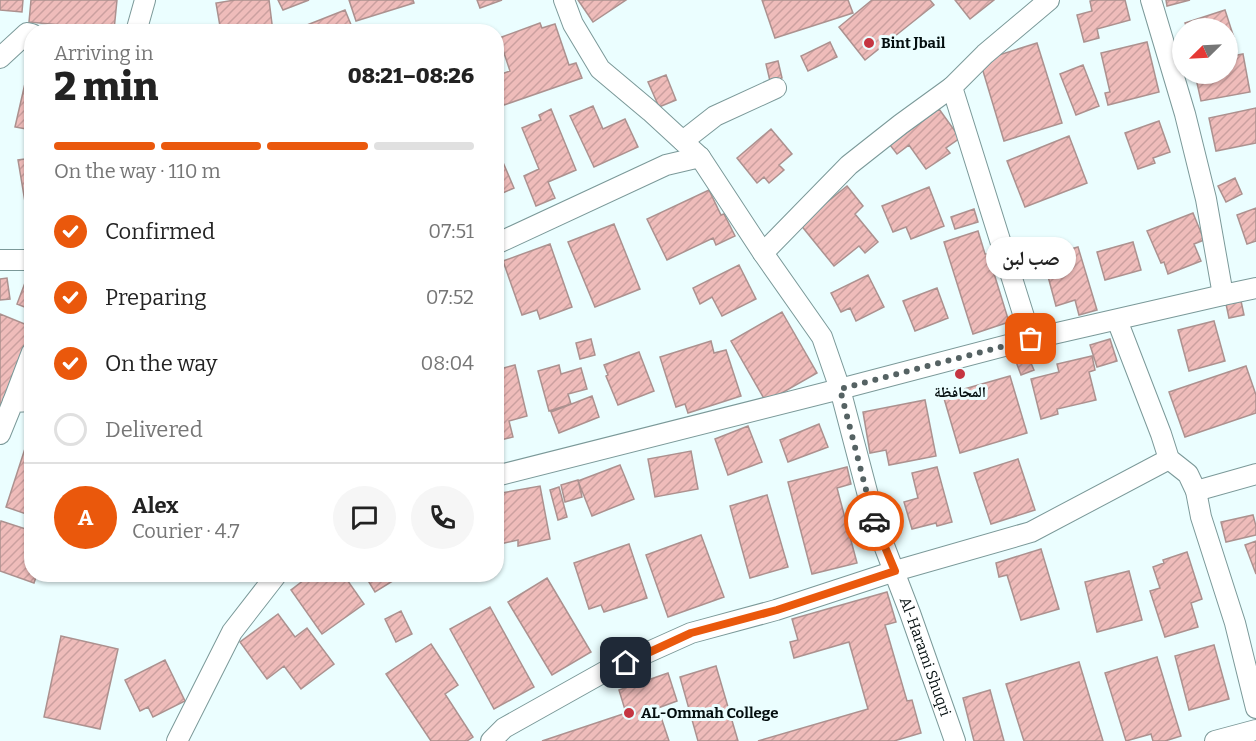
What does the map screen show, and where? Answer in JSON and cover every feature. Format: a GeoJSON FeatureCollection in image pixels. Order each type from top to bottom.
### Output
{"type":"FeatureCollection","features":[{"type":"Feature","properties":{"kind":"street"},"geometry":{"type":"LineString","coordinates":[[138,24],[146,0]]}},
{"type":"Feature","properties":{"kind":"street","name":"Al-Harami Shuqri"},"geometry":{"type":"LineString","coordinates":[[564,0],[573,24],[600,69],[700,157],[822,337],[840,389],[875,522],[895,571],[955,741]]}},
{"type":"Feature","properties":{"kind":"street"},"geometry":{"type":"LineString","coordinates":[[763,253],[849,165],[952,87],[985,54],[1049,0]]}},
{"type":"Feature","properties":{"kind":"street"},"geometry":{"type":"LineString","coordinates":[[1151,0],[1185,114],[1206,199],[1223,295]]}},
{"type":"Feature","properties":{"kind":"street"},"geometry":{"type":"LineString","coordinates":[[0,58],[24,36]]}},
{"type":"Feature","properties":{"kind":"street"},"geometry":{"type":"LineString","coordinates":[[952,87],[1031,339]]}},
{"type":"Feature","properties":{"kind":"street"},"geometry":{"type":"LineString","coordinates":[[683,141],[715,116],[776,88]]}},
{"type":"Feature","properties":{"kind":"street"},"geometry":{"type":"LineString","coordinates":[[504,240],[666,165],[700,157]]}},
{"type":"Feature","properties":{"kind":"street"},"geometry":{"type":"LineString","coordinates":[[0,260],[24,260]]}},
{"type":"Feature","properties":{"kind":"street"},"geometry":{"type":"LineString","coordinates":[[504,474],[1031,339],[1256,288]]}},
{"type":"Feature","properties":{"kind":"street"},"geometry":{"type":"LineString","coordinates":[[1117,320],[1169,459],[1188,474],[1196,491],[1235,623],[1256,708]]}},
{"type":"Feature","properties":{"kind":"street"},"geometry":{"type":"LineString","coordinates":[[0,434],[22,402]]}},
{"type":"Feature","properties":{"kind":"street"},"geometry":{"type":"LineString","coordinates":[[491,741],[504,728],[604,672],[691,633],[777,610],[895,571],[1031,532],[1169,459]]}},
{"type":"Feature","properties":{"kind":"street"},"geometry":{"type":"LineString","coordinates":[[1196,491],[1256,474]]}},
{"type":"Feature","properties":{"kind":"street"},"geometry":{"type":"LineString","coordinates":[[177,741],[232,632],[271,582]]}},
{"type":"Feature","properties":{"kind":"street"},"geometry":{"type":"LineString","coordinates":[[1215,741],[1256,730]]}},
{"type":"Feature","properties":{"kind":"building"},"geometry":{"type":"Polygon","coordinates":[[[0,0],[23,0],[22,12],[0,10],[0,0]]]}},
{"type":"Feature","properties":{"kind":"building"},"geometry":{"type":"Polygon","coordinates":[[[31,0],[117,0],[115,24],[29,22],[31,0]]]}},
{"type":"Feature","properties":{"kind":"building"},"geometry":{"type":"Polygon","coordinates":[[[235,0],[269,0],[272,24],[220,24],[216,3],[235,0]]]}},
{"type":"Feature","properties":{"kind":"building"},"geometry":{"type":"Polygon","coordinates":[[[278,0],[309,0],[283,10],[278,0]]]}},
{"type":"Feature","properties":{"kind":"building"},"geometry":{"type":"Polygon","coordinates":[[[349,0],[413,0],[414,3],[356,21],[349,0]]]}},
{"type":"Feature","properties":{"kind":"building"},"geometry":{"type":"Polygon","coordinates":[[[477,0],[502,0],[480,8],[477,0]]]}},
{"type":"Feature","properties":{"kind":"building"},"geometry":{"type":"Polygon","coordinates":[[[578,0],[626,0],[593,22],[578,0]]]}},
{"type":"Feature","properties":{"kind":"building"},"geometry":{"type":"Polygon","coordinates":[[[762,0],[848,0],[853,13],[775,38],[762,0]]]}},
{"type":"Feature","properties":{"kind":"building","name":"Bint Jbail"},"geometry":{"type":"Polygon","coordinates":[[[872,0],[930,0],[934,5],[865,60],[839,27],[872,0]]]}},
{"type":"Feature","properties":{"kind":"building"},"geometry":{"type":"Polygon","coordinates":[[[955,0],[994,0],[970,19],[955,0]]]}},
{"type":"Feature","properties":{"kind":"building"},"geometry":{"type":"Polygon","coordinates":[[[1125,0],[1130,20],[1097,29],[1099,38],[1084,42],[1077,15],[1092,11],[1090,1],[1125,0]]]}},
{"type":"Feature","properties":{"kind":"building"},"geometry":{"type":"Polygon","coordinates":[[[1166,0],[1190,0],[1167,6],[1166,0]]]}},
{"type":"Feature","properties":{"kind":"building"},"geometry":{"type":"Polygon","coordinates":[[[345,10],[351,24],[310,24],[345,10]]]}},
{"type":"Feature","properties":{"kind":"building"},"geometry":{"type":"Polygon","coordinates":[[[1225,10],[1228,18],[1200,18],[1225,10]]]}},
{"type":"Feature","properties":{"kind":"building"},"geometry":{"type":"Polygon","coordinates":[[[540,23],[542,28],[555,24],[569,65],[576,63],[582,78],[504,105],[504,73],[510,71],[504,53],[504,36],[540,23]]]}},
{"type":"Feature","properties":{"kind":"building"},"geometry":{"type":"Polygon","coordinates":[[[830,42],[837,57],[808,71],[801,56],[830,42]]]}},
{"type":"Feature","properties":{"kind":"building"},"geometry":{"type":"Polygon","coordinates":[[[1147,42],[1159,92],[1108,105],[1105,93],[1110,92],[1101,53],[1147,42]]]}},
{"type":"Feature","properties":{"kind":"building"},"geometry":{"type":"Polygon","coordinates":[[[1037,43],[1062,123],[1004,141],[980,61],[1037,43]]]}},
{"type":"Feature","properties":{"kind":"building"},"geometry":{"type":"Polygon","coordinates":[[[1243,54],[1250,92],[1201,101],[1197,84],[1238,84],[1238,55],[1243,54]]]}},
{"type":"Feature","properties":{"kind":"building"},"geometry":{"type":"Polygon","coordinates":[[[778,61],[782,78],[770,81],[766,64],[778,61]]]}},
{"type":"Feature","properties":{"kind":"building"},"geometry":{"type":"Polygon","coordinates":[[[1083,65],[1099,106],[1076,115],[1060,74],[1083,65]]]}},
{"type":"Feature","properties":{"kind":"building"},"geometry":{"type":"Polygon","coordinates":[[[666,75],[676,100],[659,107],[648,82],[666,75]]]}},
{"type":"Feature","properties":{"kind":"building"},"geometry":{"type":"Polygon","coordinates":[[[24,88],[24,129],[15,127],[24,88]]]}},
{"type":"Feature","properties":{"kind":"building"},"geometry":{"type":"Polygon","coordinates":[[[593,106],[603,129],[625,119],[638,147],[594,167],[570,116],[593,106]]]}},
{"type":"Feature","properties":{"kind":"building"},"geometry":{"type":"Polygon","coordinates":[[[1256,108],[1256,143],[1216,151],[1209,118],[1256,108]]]}},
{"type":"Feature","properties":{"kind":"building"},"geometry":{"type":"Polygon","coordinates":[[[551,109],[576,170],[548,182],[555,198],[536,206],[524,176],[539,169],[522,128],[541,120],[539,115],[551,109]]]}},
{"type":"Feature","properties":{"kind":"building"},"geometry":{"type":"Polygon","coordinates":[[[939,109],[960,138],[946,148],[950,153],[926,169],[909,145],[897,154],[890,145],[939,109]]]}},
{"type":"Feature","properties":{"kind":"building"},"geometry":{"type":"Polygon","coordinates":[[[1159,121],[1170,152],[1153,158],[1155,163],[1138,169],[1125,133],[1159,121]]]}},
{"type":"Feature","properties":{"kind":"building"},"geometry":{"type":"Polygon","coordinates":[[[771,129],[792,154],[779,165],[784,170],[769,183],[764,177],[757,183],[737,158],[771,129]]]}},
{"type":"Feature","properties":{"kind":"building"},"geometry":{"type":"Polygon","coordinates":[[[1069,136],[1087,183],[1025,207],[1007,161],[1069,136]]]}},
{"type":"Feature","properties":{"kind":"building"},"geometry":{"type":"Polygon","coordinates":[[[24,159],[24,196],[18,160],[24,159]]]}},
{"type":"Feature","properties":{"kind":"building"},"geometry":{"type":"Polygon","coordinates":[[[504,165],[514,188],[504,192],[504,165]]]}},
{"type":"Feature","properties":{"kind":"building"},"geometry":{"type":"Polygon","coordinates":[[[1235,178],[1242,194],[1226,202],[1218,186],[1235,178]]]}},
{"type":"Feature","properties":{"kind":"building"},"geometry":{"type":"Polygon","coordinates":[[[847,186],[863,206],[855,214],[878,242],[865,253],[859,246],[834,266],[800,224],[847,186]]]}},
{"type":"Feature","properties":{"kind":"building"},"geometry":{"type":"Polygon","coordinates":[[[929,187],[944,226],[911,239],[906,227],[893,232],[882,206],[929,187]]]}},
{"type":"Feature","properties":{"kind":"building"},"geometry":{"type":"Polygon","coordinates":[[[709,190],[721,215],[724,214],[735,236],[716,245],[713,238],[667,260],[647,219],[709,190]]]}},
{"type":"Feature","properties":{"kind":"building"},"geometry":{"type":"Polygon","coordinates":[[[1256,208],[1256,241],[1247,244],[1237,215],[1256,208]]]}},
{"type":"Feature","properties":{"kind":"building"},"geometry":{"type":"Polygon","coordinates":[[[974,209],[978,222],[955,229],[951,217],[974,209]]]}},
{"type":"Feature","properties":{"kind":"building"},"geometry":{"type":"Polygon","coordinates":[[[1193,213],[1204,240],[1194,244],[1201,261],[1168,274],[1147,231],[1193,213]]]}},
{"type":"Feature","properties":{"kind":"building"},"geometry":{"type":"Polygon","coordinates":[[[614,224],[640,289],[595,307],[568,242],[614,224]]]}},
{"type":"Feature","properties":{"kind":"building"},"geometry":{"type":"Polygon","coordinates":[[[978,231],[985,254],[988,254],[1009,322],[973,334],[944,242],[978,231]]]}},
{"type":"Feature","properties":{"kind":"building"},"geometry":{"type":"Polygon","coordinates":[[[1133,242],[1141,270],[1105,280],[1097,252],[1133,242]]]}},
{"type":"Feature","properties":{"kind":"building"},"geometry":{"type":"Polygon","coordinates":[[[550,244],[572,307],[540,319],[537,310],[522,315],[504,261],[550,244]]]}},
{"type":"Feature","properties":{"kind":"building"},"geometry":{"type":"Polygon","coordinates":[[[1078,247],[1097,310],[1079,315],[1075,300],[1056,306],[1046,269],[1052,267],[1049,255],[1078,247]]]}},
{"type":"Feature","properties":{"kind":"building"},"geometry":{"type":"Polygon","coordinates":[[[739,265],[756,299],[722,316],[712,297],[700,304],[693,288],[739,265]]]}},
{"type":"Feature","properties":{"kind":"building"},"geometry":{"type":"Polygon","coordinates":[[[868,275],[884,307],[856,321],[850,308],[841,312],[831,293],[868,275]]]}},
{"type":"Feature","properties":{"kind":"building"},"geometry":{"type":"Polygon","coordinates":[[[7,278],[10,299],[0,300],[0,279],[7,278]]]}},
{"type":"Feature","properties":{"kind":"building"},"geometry":{"type":"Polygon","coordinates":[[[24,286],[24,307],[17,304],[24,286]]]}},
{"type":"Feature","properties":{"kind":"building"},"geometry":{"type":"Polygon","coordinates":[[[937,288],[948,318],[915,331],[903,301],[937,288]]]}},
{"type":"Feature","properties":{"kind":"building"},"geometry":{"type":"Polygon","coordinates":[[[1241,301],[1244,315],[1229,318],[1226,304],[1241,301]]]}},
{"type":"Feature","properties":{"kind":"building"},"geometry":{"type":"Polygon","coordinates":[[[782,312],[817,373],[766,402],[731,341],[782,312]]]}},
{"type":"Feature","properties":{"kind":"building"},"geometry":{"type":"Polygon","coordinates":[[[0,314],[24,324],[24,356],[0,415],[0,314]]]}},
{"type":"Feature","properties":{"kind":"building"},"geometry":{"type":"Polygon","coordinates":[[[1214,321],[1225,361],[1189,371],[1178,330],[1214,321]]]}},
{"type":"Feature","properties":{"kind":"building"},"geometry":{"type":"Polygon","coordinates":[[[591,339],[595,355],[580,359],[576,343],[591,339]]]}},
{"type":"Feature","properties":{"kind":"building"},"geometry":{"type":"Polygon","coordinates":[[[1110,339],[1117,361],[1097,367],[1090,345],[1110,339]]]}},
{"type":"Feature","properties":{"kind":"building"},"geometry":{"type":"Polygon","coordinates":[[[711,341],[714,353],[726,350],[741,396],[688,413],[685,404],[676,407],[660,357],[711,341]]]}},
{"type":"Feature","properties":{"kind":"building"},"geometry":{"type":"Polygon","coordinates":[[[639,352],[654,391],[618,405],[604,365],[639,352]]]}},
{"type":"Feature","properties":{"kind":"building"},"geometry":{"type":"Polygon","coordinates":[[[1027,354],[1034,370],[1021,375],[1015,359],[1027,354]]]}},
{"type":"Feature","properties":{"kind":"building"},"geometry":{"type":"Polygon","coordinates":[[[1092,356],[1095,370],[1089,372],[1096,400],[1057,409],[1058,414],[1041,419],[1031,379],[1059,372],[1057,364],[1092,356]]]}},
{"type":"Feature","properties":{"kind":"building"},"geometry":{"type":"Polygon","coordinates":[[[515,365],[527,416],[509,421],[513,437],[504,439],[504,368],[515,365]]]}},
{"type":"Feature","properties":{"kind":"building"},"geometry":{"type":"Polygon","coordinates":[[[559,365],[561,374],[581,368],[587,389],[568,394],[571,404],[549,411],[538,371],[559,365]]]}},
{"type":"Feature","properties":{"kind":"building"},"geometry":{"type":"Polygon","coordinates":[[[1246,366],[1256,395],[1256,413],[1185,437],[1169,392],[1246,366]]]}},
{"type":"Feature","properties":{"kind":"building"},"geometry":{"type":"Polygon","coordinates":[[[1010,376],[1027,433],[960,453],[943,395],[1010,376]]]}},
{"type":"Feature","properties":{"kind":"building"},"geometry":{"type":"Polygon","coordinates":[[[592,396],[599,417],[559,433],[551,412],[592,396]]]}},
{"type":"Feature","properties":{"kind":"building"},"geometry":{"type":"Polygon","coordinates":[[[925,400],[936,456],[889,465],[886,450],[870,453],[863,412],[925,400]]]}},
{"type":"Feature","properties":{"kind":"building"},"geometry":{"type":"Polygon","coordinates":[[[819,424],[828,447],[788,462],[780,440],[819,424]]]}},
{"type":"Feature","properties":{"kind":"building"},"geometry":{"type":"Polygon","coordinates":[[[748,426],[762,462],[728,475],[715,439],[748,426]]]}},
{"type":"Feature","properties":{"kind":"building"},"geometry":{"type":"Polygon","coordinates":[[[691,451],[698,489],[655,497],[648,459],[691,451]]]}},
{"type":"Feature","properties":{"kind":"building"},"geometry":{"type":"Polygon","coordinates":[[[24,452],[24,513],[6,507],[24,452]]]}},
{"type":"Feature","properties":{"kind":"building"},"geometry":{"type":"Polygon","coordinates":[[[1018,459],[1035,510],[991,524],[974,473],[1018,459]]]}},
{"type":"Feature","properties":{"kind":"building"},"geometry":{"type":"Polygon","coordinates":[[[620,465],[634,499],[592,516],[578,481],[620,465]]]}},
{"type":"Feature","properties":{"kind":"building"},"geometry":{"type":"Polygon","coordinates":[[[847,467],[851,484],[837,488],[857,563],[812,574],[788,482],[847,467]]]}},
{"type":"Feature","properties":{"kind":"building"},"geometry":{"type":"Polygon","coordinates":[[[937,467],[952,522],[912,529],[904,502],[918,498],[912,473],[937,467]]]}},
{"type":"Feature","properties":{"kind":"building"},"geometry":{"type":"Polygon","coordinates":[[[578,480],[582,497],[565,502],[561,485],[578,480]]]}},
{"type":"Feature","properties":{"kind":"building"},"geometry":{"type":"Polygon","coordinates":[[[540,486],[550,539],[518,546],[518,540],[504,543],[504,493],[540,486]]]}},
{"type":"Feature","properties":{"kind":"building"},"geometry":{"type":"Polygon","coordinates":[[[559,487],[567,517],[558,520],[550,490],[559,487]]]}},
{"type":"Feature","properties":{"kind":"building"},"geometry":{"type":"Polygon","coordinates":[[[767,495],[788,567],[750,578],[730,506],[767,495]]]}},
{"type":"Feature","properties":{"kind":"building"},"geometry":{"type":"Polygon","coordinates":[[[1253,515],[1256,535],[1226,542],[1221,522],[1253,515]]]}},
{"type":"Feature","properties":{"kind":"building"},"geometry":{"type":"Polygon","coordinates":[[[1,521],[24,528],[24,579],[0,571],[1,521]]]}},
{"type":"Feature","properties":{"kind":"building"},"geometry":{"type":"Polygon","coordinates":[[[701,535],[724,597],[668,617],[646,555],[701,535]]]}},
{"type":"Feature","properties":{"kind":"building"},"geometry":{"type":"Polygon","coordinates":[[[1256,541],[1256,574],[1245,545],[1256,541]]]}},
{"type":"Feature","properties":{"kind":"building"},"geometry":{"type":"Polygon","coordinates":[[[629,544],[647,598],[604,612],[601,605],[589,609],[574,563],[629,544]]]}},
{"type":"Feature","properties":{"kind":"building"},"geometry":{"type":"Polygon","coordinates":[[[1041,549],[1059,609],[1021,620],[1007,575],[999,577],[996,563],[1041,549]]]}},
{"type":"Feature","properties":{"kind":"building"},"geometry":{"type":"Polygon","coordinates":[[[1187,552],[1202,599],[1191,603],[1198,627],[1165,637],[1150,591],[1160,588],[1153,567],[1164,563],[1163,560],[1187,552]]]}},
{"type":"Feature","properties":{"kind":"building"},"geometry":{"type":"Polygon","coordinates":[[[1129,571],[1142,620],[1097,632],[1085,582],[1129,571]]]}},
{"type":"Feature","properties":{"kind":"building"},"geometry":{"type":"Polygon","coordinates":[[[547,578],[591,652],[552,675],[508,602],[547,578]]]}},
{"type":"Feature","properties":{"kind":"building"},"geometry":{"type":"Polygon","coordinates":[[[302,582],[349,582],[364,604],[322,634],[291,590],[302,582]]]}},
{"type":"Feature","properties":{"kind":"building"},"geometry":{"type":"Polygon","coordinates":[[[369,582],[391,582],[375,592],[369,582]]]}},
{"type":"Feature","properties":{"kind":"building"},"geometry":{"type":"Polygon","coordinates":[[[887,592],[896,622],[885,625],[907,701],[912,700],[921,733],[894,741],[758,741],[868,709],[849,642],[794,658],[790,642],[798,640],[792,619],[887,592]]]}},
{"type":"Feature","properties":{"kind":"building"},"geometry":{"type":"Polygon","coordinates":[[[490,607],[534,687],[494,709],[450,629],[490,607]]]}},
{"type":"Feature","properties":{"kind":"building"},"geometry":{"type":"Polygon","coordinates":[[[401,611],[412,634],[396,642],[385,619],[401,611]]]}},
{"type":"Feature","properties":{"kind":"building"},"geometry":{"type":"Polygon","coordinates":[[[278,614],[295,637],[307,628],[334,664],[301,689],[284,666],[267,679],[240,642],[278,614]]]}},
{"type":"Feature","properties":{"kind":"building"},"geometry":{"type":"Polygon","coordinates":[[[61,636],[118,649],[100,729],[44,717],[61,636]]]}},
{"type":"Feature","properties":{"kind":"building"},"geometry":{"type":"Polygon","coordinates":[[[431,644],[458,685],[445,694],[473,737],[467,741],[431,741],[386,674],[431,644]]]}},
{"type":"Feature","properties":{"kind":"building"},"geometry":{"type":"Polygon","coordinates":[[[1214,645],[1229,699],[1189,710],[1175,656],[1214,645]]]}},
{"type":"Feature","properties":{"kind":"building"},"geometry":{"type":"Polygon","coordinates":[[[1157,657],[1181,736],[1165,741],[1153,741],[1151,734],[1126,741],[1105,673],[1157,657]]]}},
{"type":"Feature","properties":{"kind":"building"},"geometry":{"type":"Polygon","coordinates":[[[165,660],[185,701],[153,717],[148,707],[140,711],[125,680],[165,660]]]}},
{"type":"Feature","properties":{"kind":"building"},"geometry":{"type":"Polygon","coordinates":[[[1079,662],[1103,741],[1024,741],[1006,684],[1079,662]]]}},
{"type":"Feature","properties":{"kind":"building"},"geometry":{"type":"Polygon","coordinates":[[[716,666],[738,741],[698,741],[680,677],[716,666]]]}},
{"type":"Feature","properties":{"kind":"building"},"geometry":{"type":"Polygon","coordinates":[[[668,673],[677,701],[658,708],[669,741],[542,741],[626,713],[619,690],[668,673]]]}},
{"type":"Feature","properties":{"kind":"building"},"geometry":{"type":"Polygon","coordinates":[[[990,690],[1004,741],[974,741],[963,698],[990,690]]]}},
{"type":"Feature","properties":{"kind":"way so far"},"geometry":{"type":"LineString","coordinates":[[874,521],[840,389],[1031,339]]}},
{"type":"Feature","properties":{"kind":"place","name":"Bint Jbail"},"geometry":{"type":"Point","coordinates":[869,43]}},
{"type":"Feature","properties":{"kind":"place","name":"صب لبن"},"geometry":{"type":"Point","coordinates":[1031,339]}},
{"type":"Feature","properties":{"kind":"place","name":"المحافظة"},"geometry":{"type":"Point","coordinates":[960,374]}},
{"type":"Feature","properties":{"kind":"place","name":"AL-Ommah College"},"geometry":{"type":"Point","coordinates":[629,713]}},
{"type":"Feature","properties":{"kind":"route"},"geometry":{"type":"LineString","coordinates":[[626,663],[691,633],[777,610],[895,571],[874,521]]}}]}
